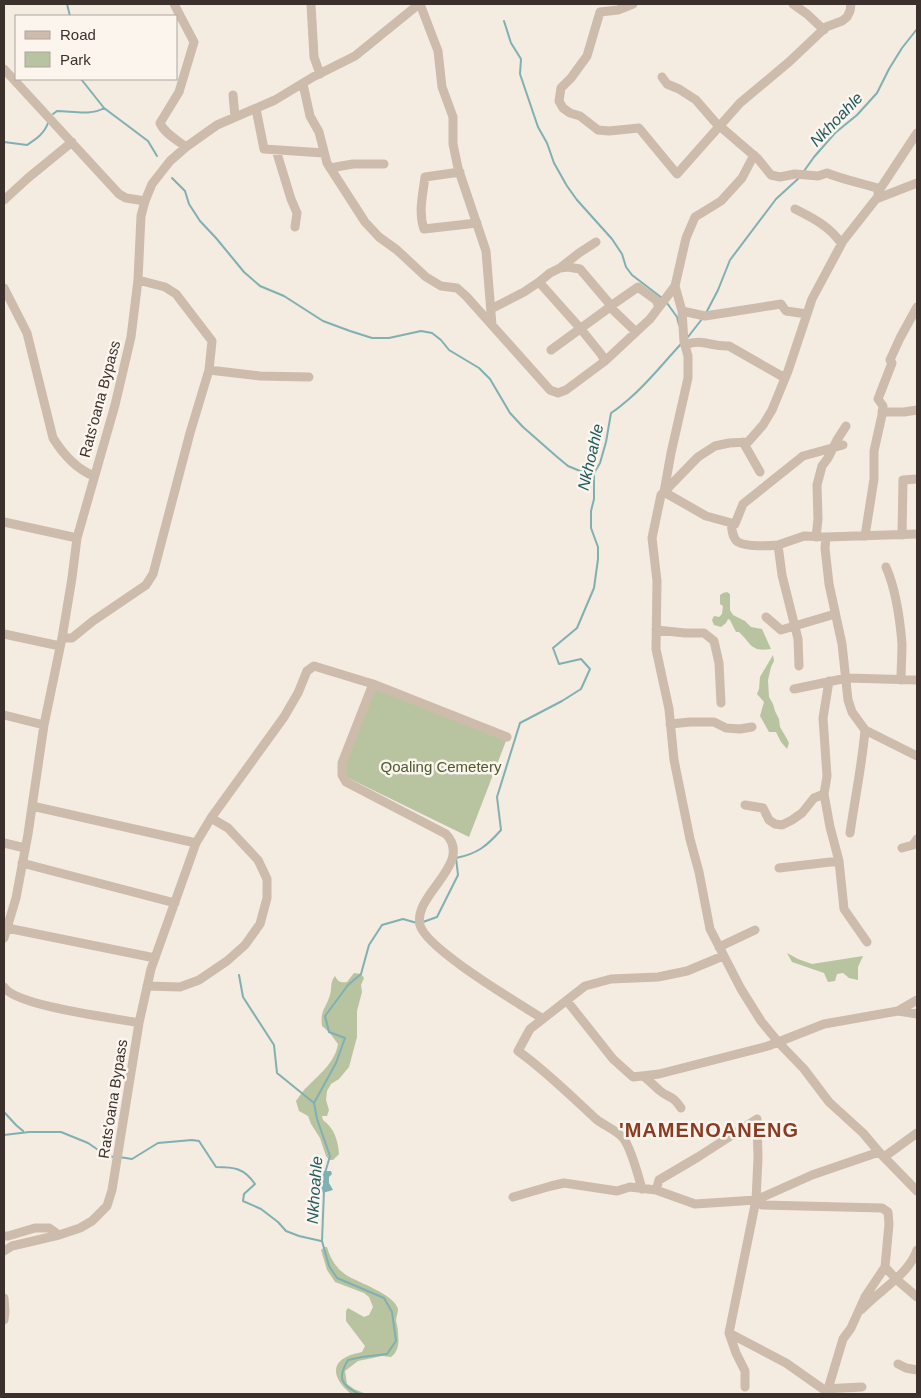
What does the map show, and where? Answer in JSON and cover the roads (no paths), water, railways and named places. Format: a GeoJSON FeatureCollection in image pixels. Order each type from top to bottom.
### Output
{"type":"FeatureCollection","features":[{"type":"Feature","properties":{"kind":"street"},"geometry":{"type":"LineString","coordinates":[[174,4],[194,42],[179,92],[160,123],[168,133],[186,147]]}},
{"type":"Feature","properties":{"kind":"street"},"geometry":{"type":"LineString","coordinates":[[311,4],[314,57],[320,74]]}},
{"type":"Feature","properties":{"kind":"street"},"geometry":{"type":"LineString","coordinates":[[419,4],[438,51],[442,87],[453,117],[453,144],[460,172],[486,251],[492,325]]}},
{"type":"Feature","properties":{"kind":"street","name":"Rats'oana Bypass"},"geometry":{"type":"LineString","coordinates":[[4,938],[16,898],[26,848],[44,725],[61,642],[77,538],[115,405],[131,338],[138,280],[141,216],[152,184],[170,161],[186,147],[217,126],[275,100],[355,56],[419,4]]}},
{"type":"Feature","properties":{"kind":"street"},"geometry":{"type":"LineString","coordinates":[[633,4],[618,10],[600,12],[587,56],[561,88],[559,101],[563,108],[570,113],[580,116],[598,130],[609,131],[639,128],[677,174],[740,103],[790,62],[824,30],[846,17],[851,4]]}},
{"type":"Feature","properties":{"kind":"street"},"geometry":{"type":"LineString","coordinates":[[793,4],[824,30]]}},
{"type":"Feature","properties":{"kind":"street"},"geometry":{"type":"LineString","coordinates":[[5,73],[119,194],[126,198],[145,201]]}},
{"type":"Feature","properties":{"kind":"street"},"geometry":{"type":"LineString","coordinates":[[662,77],[667,84],[696,100],[720,126],[754,155],[771,174],[780,177],[795,174],[818,176],[828,173],[840,179],[861,182],[880,189]]}},
{"type":"Feature","properties":{"kind":"street"},"geometry":{"type":"LineString","coordinates":[[303,84],[310,116],[319,132],[327,163],[365,222],[379,237],[397,250],[426,277],[441,286],[457,288],[550,390],[558,392],[566,390],[605,361],[650,318],[675,286],[686,238],[694,217],[721,201],[727,195],[742,178],[754,155]]}},
{"type":"Feature","properties":{"kind":"street"},"geometry":{"type":"LineString","coordinates":[[233,95],[234,117]]}},
{"type":"Feature","properties":{"kind":"street"},"geometry":{"type":"LineString","coordinates":[[256,109],[264,149],[324,153]]}},
{"type":"Feature","properties":{"kind":"street"},"geometry":{"type":"LineString","coordinates":[[917,133],[880,189],[876,199],[841,243],[812,300],[785,378],[772,410],[763,425],[748,442],[715,446],[698,457],[661,495],[652,538],[656,581],[656,649],[669,709],[674,760],[710,929],[741,989],[761,1021],[804,1069],[829,1102],[863,1133],[917,1191]]}},
{"type":"Feature","properties":{"kind":"street"},"geometry":{"type":"LineString","coordinates":[[4,200],[72,142]]}},
{"type":"Feature","properties":{"kind":"street"},"geometry":{"type":"LineString","coordinates":[[276,150],[296,213],[294,227]]}},
{"type":"Feature","properties":{"kind":"street"},"geometry":{"type":"LineString","coordinates":[[330,168],[353,164],[384,164]]}},
{"type":"Feature","properties":{"kind":"street"},"geometry":{"type":"LineString","coordinates":[[460,172],[425,177],[421,209],[424,229],[477,223]]}},
{"type":"Feature","properties":{"kind":"street"},"geometry":{"type":"LineString","coordinates":[[876,199],[917,183]]}},
{"type":"Feature","properties":{"kind":"street"},"geometry":{"type":"LineString","coordinates":[[795,209],[824,225],[836,235],[841,243]]}},
{"type":"Feature","properties":{"kind":"street"},"geometry":{"type":"LineString","coordinates":[[491,309],[524,292],[596,242]]}},
{"type":"Feature","properties":{"kind":"street"},"geometry":{"type":"LineString","coordinates":[[560,268],[580,269],[608,302],[610,307],[636,332]]}},
{"type":"Feature","properties":{"kind":"street"},"geometry":{"type":"LineString","coordinates":[[4,634],[61,642],[72,638],[93,621],[146,585],[153,574],[190,433],[209,370],[212,341],[176,294],[165,287],[138,280]]}},
{"type":"Feature","properties":{"kind":"street"},"geometry":{"type":"LineString","coordinates":[[539,282],[580,328],[605,361]]}},
{"type":"Feature","properties":{"kind":"street"},"geometry":{"type":"LineString","coordinates":[[664,492],[688,378],[688,356],[685,345],[682,311],[675,286]]}},
{"type":"Feature","properties":{"kind":"street"},"geometry":{"type":"LineString","coordinates":[[551,350],[610,307],[614,302],[638,287],[656,300],[658,307]]}},
{"type":"Feature","properties":{"kind":"street"},"geometry":{"type":"LineString","coordinates":[[4,288],[27,333],[53,438],[71,461],[94,476]]}},
{"type":"Feature","properties":{"kind":"street"},"geometry":{"type":"LineString","coordinates":[[682,311],[705,316],[781,304],[786,311],[806,314]]}},
{"type":"Feature","properties":{"kind":"street"},"geometry":{"type":"LineString","coordinates":[[865,536],[874,479],[874,451],[883,406],[878,399],[892,363],[890,360],[917,307]]}},
{"type":"Feature","properties":{"kind":"street"},"geometry":{"type":"LineString","coordinates":[[685,345],[704,342],[718,347],[729,346],[785,378]]}},
{"type":"Feature","properties":{"kind":"street"},"geometry":{"type":"LineString","coordinates":[[209,370],[260,376],[309,377]]}},
{"type":"Feature","properties":{"kind":"street"},"geometry":{"type":"LineString","coordinates":[[882,412],[917,410]]}},
{"type":"Feature","properties":{"kind":"street"},"geometry":{"type":"LineString","coordinates":[[846,426],[822,466],[817,485],[818,519],[842,644],[848,700],[852,712],[865,730],[917,756]]}},
{"type":"Feature","properties":{"kind":"street"},"geometry":{"type":"LineString","coordinates":[[743,442],[760,472]]}},
{"type":"Feature","properties":{"kind":"street"},"geometry":{"type":"LineString","coordinates":[[664,492],[706,516],[735,524],[742,504],[803,456],[843,445]]}},
{"type":"Feature","properties":{"kind":"street"},"geometry":{"type":"LineString","coordinates":[[902,534],[903,480],[917,479]]}},
{"type":"Feature","properties":{"kind":"street"},"geometry":{"type":"LineString","coordinates":[[4,522],[77,538]]}},
{"type":"Feature","properties":{"kind":"street"},"geometry":{"type":"LineString","coordinates":[[731,523],[734,538],[738,542],[749,545],[778,545],[804,536],[917,534]]}},
{"type":"Feature","properties":{"kind":"street"},"geometry":{"type":"LineString","coordinates":[[778,545],[782,575],[796,626],[799,666]]}},
{"type":"Feature","properties":{"kind":"street"},"geometry":{"type":"LineString","coordinates":[[886,567],[895,596],[901,634],[900,680]]}},
{"type":"Feature","properties":{"kind":"street"},"geometry":{"type":"LineString","coordinates":[[766,617],[780,630],[835,614]]}},
{"type":"Feature","properties":{"kind":"street"},"geometry":{"type":"LineString","coordinates":[[656,630],[704,633],[714,641],[719,663],[720,703]]}},
{"type":"Feature","properties":{"kind":"street"},"geometry":{"type":"LineString","coordinates":[[139,1022],[151,969],[196,843],[210,818],[284,716],[298,693],[307,671],[314,666],[373,684],[506,737]]}},
{"type":"Feature","properties":{"kind":"street"},"geometry":{"type":"LineString","coordinates":[[794,689],[846,678],[917,680]]}},
{"type":"Feature","properties":{"kind":"street"},"geometry":{"type":"LineString","coordinates":[[829,681],[823,718],[827,776],[824,794],[830,828],[839,860],[844,909],[866,942]]}},
{"type":"Feature","properties":{"kind":"street"},"geometry":{"type":"LineString","coordinates":[[373,684],[342,763],[342,775],[346,782],[446,834],[450,838],[453,848],[450,865],[421,909],[420,924],[423,931],[444,952],[486,984],[543,1019]]}},
{"type":"Feature","properties":{"kind":"street"},"geometry":{"type":"LineString","coordinates":[[4,715],[44,725]]}},
{"type":"Feature","properties":{"kind":"street"},"geometry":{"type":"LineString","coordinates":[[670,724],[714,722],[726,728],[740,729],[752,727]]}},
{"type":"Feature","properties":{"kind":"street"},"geometry":{"type":"LineString","coordinates":[[850,832],[862,765],[865,730]]}},
{"type":"Feature","properties":{"kind":"street"},"geometry":{"type":"LineString","coordinates":[[745,805],[763,808],[769,820],[775,824],[782,825],[802,813],[814,798],[824,794]]}},
{"type":"Feature","properties":{"kind":"street"},"geometry":{"type":"LineString","coordinates":[[32,806],[196,843]]}},
{"type":"Feature","properties":{"kind":"street"},"geometry":{"type":"LineString","coordinates":[[147,986],[180,987],[199,980],[227,961],[245,945],[260,924],[267,898],[267,879],[258,860],[228,828],[210,818]]}},
{"type":"Feature","properties":{"kind":"street"},"geometry":{"type":"LineString","coordinates":[[902,848],[913,845],[917,839]]}},
{"type":"Feature","properties":{"kind":"street"},"geometry":{"type":"LineString","coordinates":[[4,843],[26,848]]}},
{"type":"Feature","properties":{"kind":"street"},"geometry":{"type":"LineString","coordinates":[[778,868],[839,860]]}},
{"type":"Feature","properties":{"kind":"street"},"geometry":{"type":"LineString","coordinates":[[22,863],[175,903]]}},
{"type":"Feature","properties":{"kind":"street"},"geometry":{"type":"LineString","coordinates":[[7,928],[155,958]]}},
{"type":"Feature","properties":{"kind":"street"},"geometry":{"type":"LineString","coordinates":[[719,947],[755,930]]}},
{"type":"Feature","properties":{"kind":"street"},"geometry":{"type":"LineString","coordinates":[[642,1189],[623,1138],[597,1119],[532,1061],[518,1051],[530,1029],[585,986],[611,979],[658,977],[687,971],[724,956]]}},
{"type":"Feature","properties":{"kind":"street","name":"Rats'oana Bypass"},"geometry":{"type":"LineString","coordinates":[[4,987],[6,991],[16,997],[54,1008],[139,1022],[112,1190],[107,1206],[92,1222],[80,1228],[12,1246],[4,1251]]}},
{"type":"Feature","properties":{"kind":"street"},"geometry":{"type":"LineString","coordinates":[[898,1012],[917,1000]]}},
{"type":"Feature","properties":{"kind":"street"},"geometry":{"type":"LineString","coordinates":[[567,1001],[613,1059],[633,1077],[659,1074],[779,1042],[824,1024],[898,1012],[917,1014]]}},
{"type":"Feature","properties":{"kind":"street"},"geometry":{"type":"LineString","coordinates":[[643,1076],[650,1080],[659,1090],[675,1099],[681,1108]]}},
{"type":"Feature","properties":{"kind":"street"},"geometry":{"type":"LineString","coordinates":[[656,1190],[659,1180],[757,1119],[756,1200],[729,1333],[745,1371],[745,1387]]}},
{"type":"Feature","properties":{"kind":"street"},"geometry":{"type":"LineString","coordinates":[[513,1197],[564,1184],[617,1191],[630,1187],[656,1190],[695,1204],[756,1200],[812,1175],[882,1155],[917,1133]]}},
{"type":"Feature","properties":{"kind":"street"},"geometry":{"type":"LineString","coordinates":[[756,1200],[762,1205],[882,1208],[888,1212],[889,1224],[885,1267],[865,1297],[851,1328],[843,1340],[829,1392]]}},
{"type":"Feature","properties":{"kind":"street"},"geometry":{"type":"LineString","coordinates":[[4,1236],[35,1228],[49,1228],[59,1235]]}},
{"type":"Feature","properties":{"kind":"street"},"geometry":{"type":"LineString","coordinates":[[856,1315],[903,1272],[915,1256],[917,1250]]}},
{"type":"Feature","properties":{"kind":"street"},"geometry":{"type":"LineString","coordinates":[[885,1267],[917,1297]]}},
{"type":"Feature","properties":{"kind":"street"},"geometry":{"type":"LineString","coordinates":[[4,1298],[4,1320]]}},
{"type":"Feature","properties":{"kind":"street"},"geometry":{"type":"LineString","coordinates":[[729,1333],[786,1363],[829,1392],[862,1387]]}},
{"type":"Feature","properties":{"kind":"street"},"geometry":{"type":"LineString","coordinates":[[898,1364],[917,1370]]}},
{"type":"Feature","properties":{"kind":"water"},"geometry":{"type":"Polygon","coordinates":[[[321,1170],[331,1171],[329,1183],[333,1190],[319,1193],[319,1179],[323,1179],[319,1175],[321,1170]]]}},
{"type":"Feature","properties":{"kind":"waterway"},"geometry":{"type":"LineString","coordinates":[[67,4],[70,15]]}},
{"type":"Feature","properties":{"kind":"waterway"},"geometry":{"type":"LineString","coordinates":[[504,21],[511,43],[521,59],[520,74],[538,127],[547,143],[554,163],[567,186],[612,239],[632,275],[662,298]]}},
{"type":"Feature","properties":{"kind":"waterway","name":"Nkhoahle"},"geometry":{"type":"LineString","coordinates":[[804,171],[835,133],[857,115],[877,93],[902,48],[917,29]]}},
{"type":"Feature","properties":{"kind":"waterway"},"geometry":{"type":"LineString","coordinates":[[82,80],[104,108],[148,141],[157,156]]}},
{"type":"Feature","properties":{"kind":"waterway"},"geometry":{"type":"LineString","coordinates":[[53,114],[57,111],[93,112],[104,108]]}},
{"type":"Feature","properties":{"kind":"waterway"},"geometry":{"type":"LineString","coordinates":[[4,142],[27,145],[42,133],[48,123]]}},
{"type":"Feature","properties":{"kind":"waterway","name":"Nkhoahle"},"geometry":{"type":"LineString","coordinates":[[706,313],[730,260],[776,199],[800,177]]}},
{"type":"Feature","properties":{"kind":"waterway"},"geometry":{"type":"LineString","coordinates":[[172,178],[185,191],[189,204],[200,221],[244,272],[260,286],[284,296],[323,321],[372,338],[389,338],[421,331],[432,333],[449,350],[479,368],[490,379],[510,413],[556,456],[568,466],[580,471],[594,473]]}},
{"type":"Feature","properties":{"kind":"waterway"},"geometry":{"type":"LineString","coordinates":[[667,303],[677,317],[679,325]]}},
{"type":"Feature","properties":{"kind":"waterway","name":"Nkhoahle"},"geometry":{"type":"LineString","coordinates":[[688,337],[702,319]]}},
{"type":"Feature","properties":{"kind":"waterway","name":"Nkhoahle"},"geometry":{"type":"LineString","coordinates":[[423,922],[437,917],[458,875],[456,858],[481,849],[501,830],[497,797],[520,723],[581,689],[590,669],[581,659],[559,664],[553,648],[577,628],[594,588],[598,559],[598,547],[591,528],[594,473],[600,463],[606,442],[611,413],[623,405],[643,386],[681,344]]}},
{"type":"Feature","properties":{"kind":"waterway","name":"Nkhoahle"},"geometry":{"type":"LineString","coordinates":[[325,1173],[330,1156],[317,1119],[314,1103],[336,1063],[345,1038],[329,1032],[325,1016],[348,985],[361,974],[369,945],[382,925],[403,919],[417,923]]}},
{"type":"Feature","properties":{"kind":"waterway"},"geometry":{"type":"LineString","coordinates":[[239,975],[243,997],[274,1045],[277,1073],[314,1103]]}},
{"type":"Feature","properties":{"kind":"waterway"},"geometry":{"type":"LineString","coordinates":[[4,1112],[23,1131]]}},
{"type":"Feature","properties":{"kind":"waterway"},"geometry":{"type":"LineString","coordinates":[[4,1135],[29,1132],[61,1132],[88,1143],[107,1156],[114,1157]]}},
{"type":"Feature","properties":{"kind":"waterway"},"geometry":{"type":"LineString","coordinates":[[119,1157],[132,1159],[158,1143],[199,1141],[216,1167],[228,1167],[243,1172],[255,1184],[244,1194],[243,1201],[261,1209],[286,1231],[321,1241]]}},
{"type":"Feature","properties":{"kind":"waterway","name":"Nkhoahle"},"geometry":{"type":"LineString","coordinates":[[324,1191],[322,1241],[329,1266],[337,1278],[384,1298],[392,1312],[396,1341],[387,1354],[348,1360],[345,1366],[342,1376],[343,1380],[348,1387],[359,1394]]}},
{"type":"Feature","properties":{"kind":"district","name":"'MAMENOANENG"},"geometry":{"type":"Point","coordinates":[709,1130]}},
{"type":"Feature","properties":{"kind":"park label","name":"Qoaling Cemetery"},"geometry":{"type":"Point","coordinates":[441,767]}}]}
